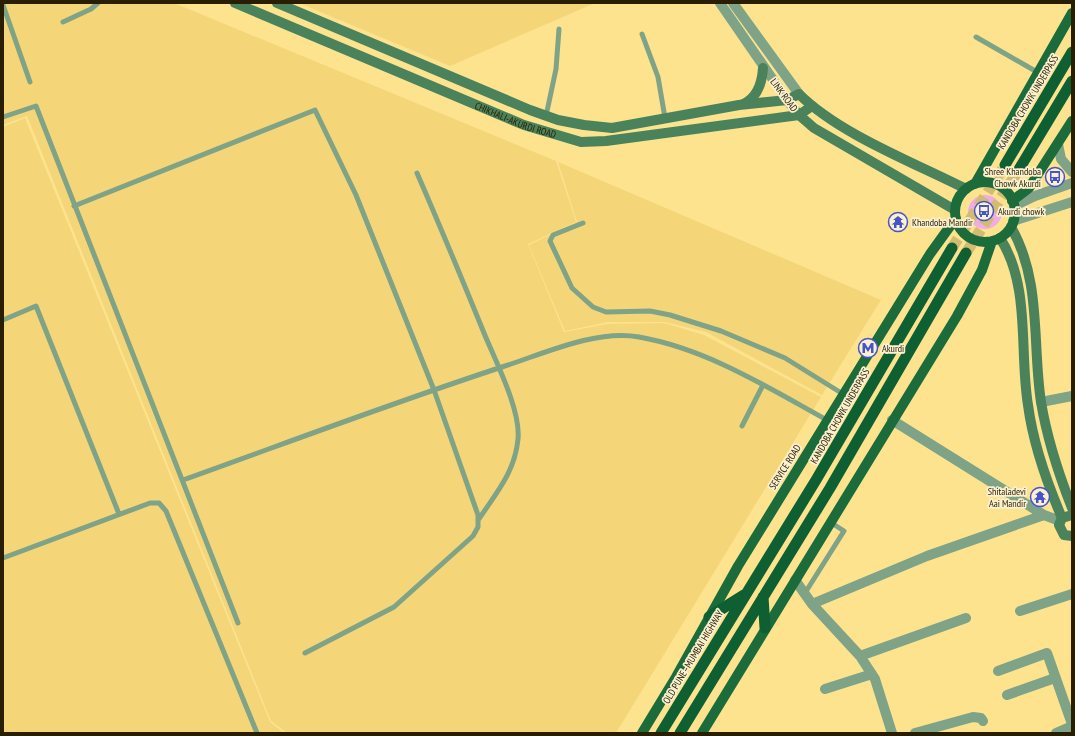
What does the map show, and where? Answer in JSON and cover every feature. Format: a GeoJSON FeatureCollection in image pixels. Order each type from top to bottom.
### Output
{"type":"FeatureCollection","features":[{"type":"Feature","properties":{"kind":"highway","name":"KANDOBA CHOWK UNDERPASS"},"geometry":{"type":"LineString","coordinates":[[1005,165],[1072,52]]}},
{"type":"Feature","properties":{"kind":"highway"},"geometry":{"type":"LineString","coordinates":[[1018,171],[1072,81]]}},
{"type":"Feature","properties":{"kind":"highway","name":"KANDOBA CHOWK UNDERPASS"},"geometry":{"type":"LineString","coordinates":[[746,594],[816,480],[952,248]]}},
{"type":"Feature","properties":{"kind":"highway"},"geometry":{"type":"LineString","coordinates":[[680,733],[830,488],[966,253]]}},
{"type":"Feature","properties":{"kind":"highway"},"geometry":{"type":"LineString","coordinates":[[709,617],[746,594]]}},
{"type":"Feature","properties":{"kind":"highway","name":"OLD PUNE–MUMBAI HIGHWAY"},"geometry":{"type":"LineString","coordinates":[[661,733],[746,594]]}},
{"type":"Feature","properties":{"kind":"highway"},"geometry":{"type":"LineString","coordinates":[[763,597],[765,628]]}},
{"type":"Feature","properties":{"kind":"main road","name":"CHIKHALI-AKURDI ROAD"},"geometry":{"type":"LineString","coordinates":[[235,3],[524,125],[581,142],[606,141],[799,115],[812,106]]}},
{"type":"Feature","properties":{"kind":"main road","name":"CHIKHALI-AKURDI ROAD"},"geometry":{"type":"LineString","coordinates":[[277,3],[487,93],[546,116],[584,125],[612,128],[739,105],[787,100],[799,94]]}},
{"type":"Feature","properties":{"kind":"main road"},"geometry":{"type":"LineString","coordinates":[[996,239],[981,242],[970,238],[961,230],[955,214],[959,197],[971,186],[1072,13]]}},
{"type":"Feature","properties":{"kind":"main road"},"geometry":{"type":"LineString","coordinates":[[739,105],[751,100],[759,89],[763,68]]}},
{"type":"Feature","properties":{"kind":"main road","name":"LINK ROAD"},"geometry":{"type":"LineString","coordinates":[[799,94],[812,106],[855,134],[971,186]]}},
{"type":"Feature","properties":{"kind":"main road","name":"LINK ROAD"},"geometry":{"type":"LineString","coordinates":[[787,100],[799,115],[814,128],[873,162],[955,214]]}},
{"type":"Feature","properties":{"kind":"main road"},"geometry":{"type":"LineString","coordinates":[[1013,203],[1029,188],[1072,121]]}},
{"type":"Feature","properties":{"kind":"main road"},"geometry":{"type":"LineString","coordinates":[[971,186],[983,182],[995,184],[1005,190],[1013,203],[1012,224],[1029,271],[1034,299],[1041,402],[1065,491],[1072,508]]}},
{"type":"Feature","properties":{"kind":"main road","name":"SERVICE ROAD"},"geometry":{"type":"LineString","coordinates":[[642,733],[738,566],[955,214]]}},
{"type":"Feature","properties":{"kind":"main road"},"geometry":{"type":"LineString","coordinates":[[703,733],[765,628],[973,288],[996,239],[1012,224]]}},
{"type":"Feature","properties":{"kind":"main road"},"geometry":{"type":"LineString","coordinates":[[996,239],[1007,248],[1015,275],[1020,301],[1026,385],[1031,424],[1061,520],[1061,532],[1064,535],[1072,537]]}},
{"type":"Feature","properties":{"kind":"main road"},"geometry":{"type":"LineString","coordinates":[[1061,520],[1072,515]]}},
{"type":"Feature","properties":{"kind":"street","name":"LINK ROAD"},"geometry":{"type":"LineString","coordinates":[[720,3],[763,68],[787,100]]}},
{"type":"Feature","properties":{"kind":"street","name":"LINK ROAD"},"geometry":{"type":"LineString","coordinates":[[733,3],[799,94]]}},
{"type":"Feature","properties":{"kind":"street"},"geometry":{"type":"LineString","coordinates":[[1058,144],[1061,159],[1072,172]]}},
{"type":"Feature","properties":{"kind":"street"},"geometry":{"type":"LineString","coordinates":[[1013,203],[1072,183]]}},
{"type":"Feature","properties":{"kind":"street"},"geometry":{"type":"LineString","coordinates":[[1012,224],[1072,202]]}},
{"type":"Feature","properties":{"kind":"street"},"geometry":{"type":"LineString","coordinates":[[1041,402],[1072,396]]}},
{"type":"Feature","properties":{"kind":"street"},"geometry":{"type":"LineString","coordinates":[[892,420],[1044,515],[1061,520]]}},
{"type":"Feature","properties":{"kind":"street"},"geometry":{"type":"LineString","coordinates":[[812,604],[927,556],[1044,515]]}},
{"type":"Feature","properties":{"kind":"street"},"geometry":{"type":"LineString","coordinates":[[795,580],[812,604],[860,656],[875,678],[892,733]]}},
{"type":"Feature","properties":{"kind":"street"},"geometry":{"type":"LineString","coordinates":[[1020,611],[1072,594]]}},
{"type":"Feature","properties":{"kind":"street"},"geometry":{"type":"LineString","coordinates":[[860,656],[966,618]]}},
{"type":"Feature","properties":{"kind":"street"},"geometry":{"type":"LineString","coordinates":[[998,671],[1047,653],[1072,725],[1056,733]]}},
{"type":"Feature","properties":{"kind":"street"},"geometry":{"type":"LineString","coordinates":[[825,689],[872,674]]}},
{"type":"Feature","properties":{"kind":"street"},"geometry":{"type":"LineString","coordinates":[[1007,695],[1056,678]]}},
{"type":"Feature","properties":{"kind":"street"},"geometry":{"type":"LineString","coordinates":[[915,733],[972,717],[981,718],[983,721]]}},
{"type":"Feature","properties":{"kind":"lane"},"geometry":{"type":"LineString","coordinates":[[63,22],[91,9],[98,3]]}},
{"type":"Feature","properties":{"kind":"lane"},"geometry":{"type":"LineString","coordinates":[[3,5],[30,82]]}},
{"type":"Feature","properties":{"kind":"lane"},"geometry":{"type":"LineString","coordinates":[[546,116],[556,69],[559,29]]}},
{"type":"Feature","properties":{"kind":"lane"},"geometry":{"type":"LineString","coordinates":[[642,34],[658,77],[665,118]]}},
{"type":"Feature","properties":{"kind":"lane"},"geometry":{"type":"LineString","coordinates":[[976,37],[1037,72]]}},
{"type":"Feature","properties":{"kind":"lane"},"geometry":{"type":"LineString","coordinates":[[3,117],[36,106],[74,206],[184,480],[238,623]]}},
{"type":"Feature","properties":{"kind":"lane"},"geometry":{"type":"LineString","coordinates":[[74,206],[315,110],[356,195],[434,390],[478,515],[478,527],[473,536],[394,607],[305,653]]}},
{"type":"Feature","properties":{"kind":"lane"},"geometry":{"type":"LineString","coordinates":[[417,172],[499,368],[515,411],[518,437],[513,467],[478,520]]}},
{"type":"Feature","properties":{"kind":"lane"},"geometry":{"type":"LineString","coordinates":[[583,223],[553,235],[550,241],[572,288],[593,307],[606,312],[650,311],[670,315],[721,331],[785,358],[843,394]]}},
{"type":"Feature","properties":{"kind":"lane"},"geometry":{"type":"LineString","coordinates":[[3,320],[36,306],[119,514]]}},
{"type":"Feature","properties":{"kind":"lane"},"geometry":{"type":"LineString","coordinates":[[184,480],[434,390],[570,345],[611,335],[638,336],[679,347],[738,371],[827,420]]}},
{"type":"Feature","properties":{"kind":"lane"},"geometry":{"type":"LineString","coordinates":[[742,426],[763,385]]}},
{"type":"Feature","properties":{"kind":"lane"},"geometry":{"type":"LineString","coordinates":[[3,558],[150,503],[159,503],[166,511],[257,733]]}},
{"type":"Feature","properties":{"kind":"lane"},"geometry":{"type":"LineString","coordinates":[[805,594],[844,530],[830,522]]}},
{"type":"Feature","properties":{"kind":"shaded area"},"geometry":{"type":"Polygon","coordinates":[[[3,3],[174,3],[556,161],[576,222],[528,244],[564,332],[608,324],[664,323],[704,335],[821,397],[616,733],[287,733],[271,721],[27,116],[3,125],[3,3]]]}},
{"type":"Feature","properties":{"kind":"shaded area"},"geometry":{"type":"Polygon","coordinates":[[[299,3],[595,3],[450,66],[299,3]]]}},
{"type":"Feature","properties":{"kind":"shaded area"},"geometry":{"type":"Polygon","coordinates":[[[25,118],[270,722],[284,733],[3,733],[3,127],[25,118]]]}},
{"type":"Feature","properties":{"kind":"shaded area"},"geometry":{"type":"Polygon","coordinates":[[[558,162],[881,300],[822,395],[706,332],[665,322],[608,322],[565,331],[529,245],[577,222],[558,162]]]}},
{"type":"Feature","properties":{"kind":"shaded area"},"geometry":{"type":"Polygon","coordinates":[[[985,195],[997,200],[1002,212],[997,224],[985,229],[973,224],[968,212],[973,200],[985,195]]]}},
{"type":"Feature","properties":{"kind":"tunnel"},"geometry":{"type":"LineString","coordinates":[[952,248],[1005,165]]}},
{"type":"Feature","properties":{"kind":"tunnel"},"geometry":{"type":"LineString","coordinates":[[966,253],[1018,171]]}},
{"type":"Feature","properties":{"kind":"place","name":"Shree Khandoba Chowk Akurdi"},"geometry":{"type":"Point","coordinates":[1055,177]}},
{"type":"Feature","properties":{"kind":"place","name":"Akurdi chowk"},"geometry":{"type":"Point","coordinates":[984,211]}},
{"type":"Feature","properties":{"kind":"place","name":"Khandoba Mandir"},"geometry":{"type":"Point","coordinates":[898,222]}},
{"type":"Feature","properties":{"kind":"place","name":"Akurdi"},"geometry":{"type":"Point","coordinates":[868,348]}},
{"type":"Feature","properties":{"kind":"place","name":"Shitaladevi Aai Mandir"},"geometry":{"type":"Point","coordinates":[1040,497]}}]}
